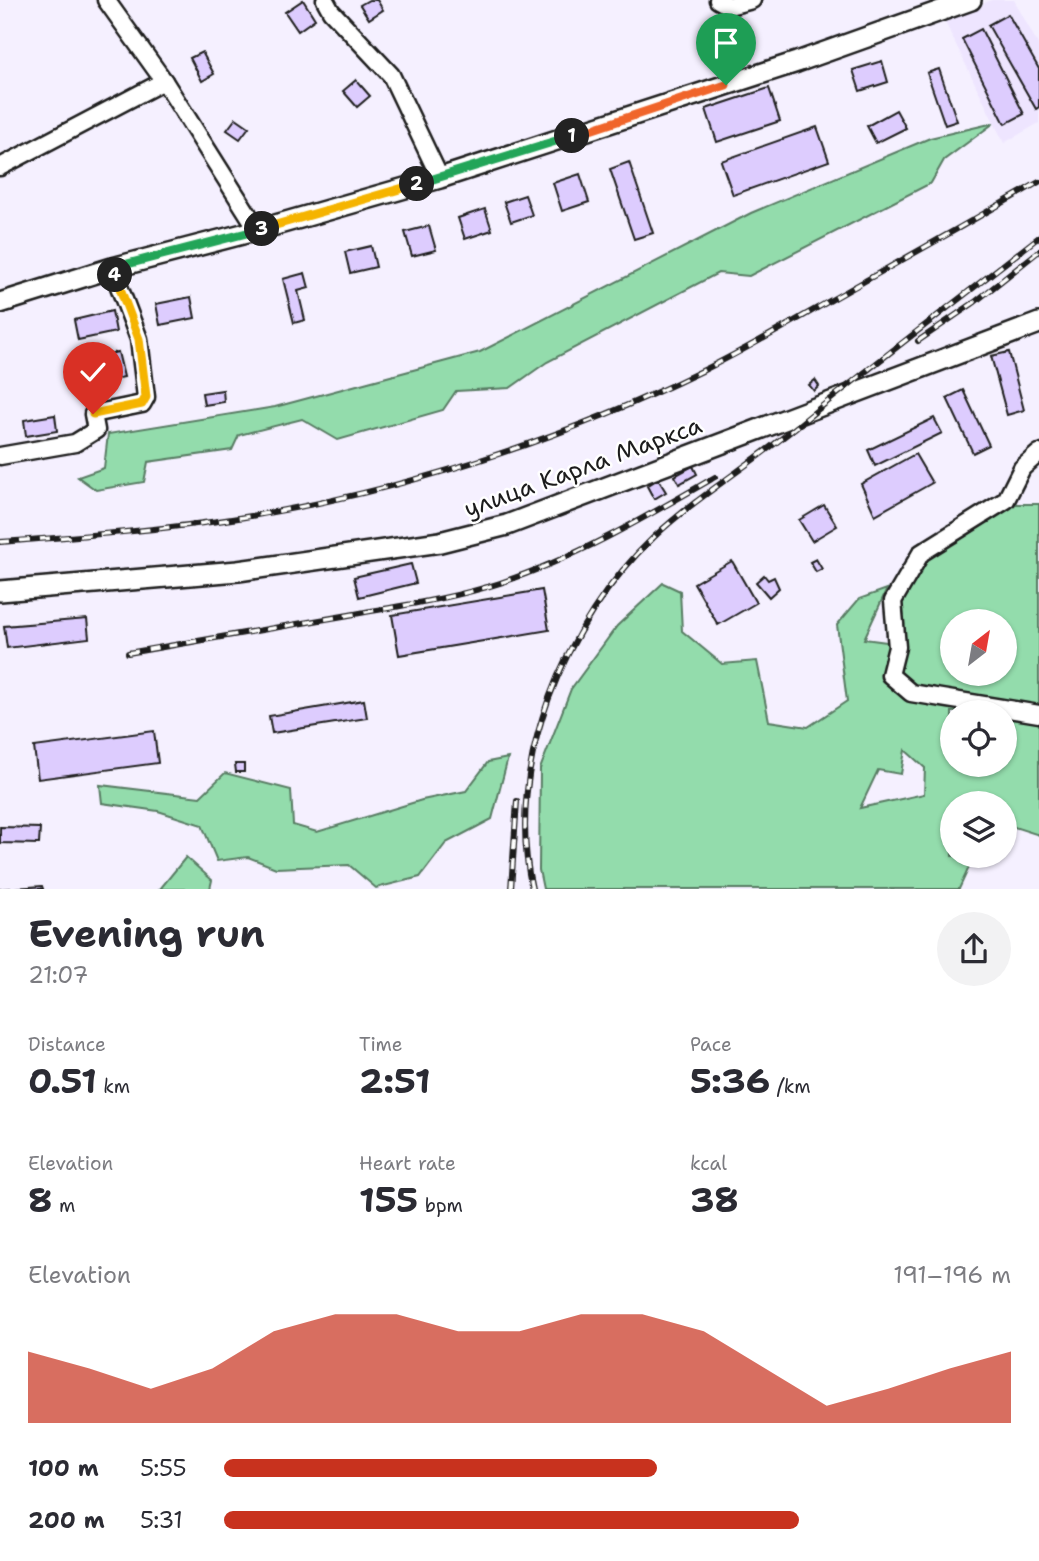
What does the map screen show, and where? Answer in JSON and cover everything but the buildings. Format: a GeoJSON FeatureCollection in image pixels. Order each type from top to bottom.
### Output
{"type":"FeatureCollection","features":[{"type":"Feature","properties":{"kind":"main road"},"geometry":{"type":"LineString","coordinates":[[0,303],[112,268],[440,178],[797,62],[947,4],[971,0]]}},
{"type":"Feature","properties":{"kind":"main road","name":"улица Карла Маркса"},"geometry":{"type":"LineString","coordinates":[[0,591],[238,571],[468,536],[507,525],[1039,323]]}},
{"type":"Feature","properties":{"kind":"street"},"geometry":{"type":"LineString","coordinates":[[106,0],[164,81],[258,230]]}},
{"type":"Feature","properties":{"kind":"street"},"geometry":{"type":"LineString","coordinates":[[325,0],[331,11],[391,75],[440,178]]}},
{"type":"Feature","properties":{"kind":"street"},"geometry":{"type":"LineString","coordinates":[[718,0],[729,6],[752,0]]}},
{"type":"Feature","properties":{"kind":"street"},"geometry":{"type":"LineString","coordinates":[[0,167],[164,81]]}},
{"type":"Feature","properties":{"kind":"street"},"geometry":{"type":"LineString","coordinates":[[0,456],[75,443],[96,430],[93,414],[142,404],[146,397],[139,339],[112,268]]}},
{"type":"Feature","properties":{"kind":"street"},"geometry":{"type":"LineString","coordinates":[[1039,453],[1022,468],[1006,500],[921,553],[893,601],[897,647],[890,675],[911,693],[1039,714]]}},
{"type":"Feature","properties":{"kind":"shaded area"},"geometry":{"type":"Polygon","coordinates":[[[991,0],[1014,0],[1039,46],[1039,123],[1004,143],[945,22],[991,0]]]}},
{"type":"Feature","properties":{"kind":"green space"},"geometry":{"type":"Polygon","coordinates":[[[994,123],[944,160],[931,183],[749,276],[718,273],[547,362],[510,388],[456,391],[443,410],[338,440],[302,419],[239,435],[232,450],[148,462],[144,482],[96,490],[78,477],[104,468],[108,434],[275,407],[480,352],[751,213],[930,138],[994,123]]]}},
{"type":"Feature","properties":{"kind":"green space"},"geometry":{"type":"Polygon","coordinates":[[[1016,504],[1039,504],[1039,835],[1017,828],[1017,791],[940,791],[940,868],[969,868],[959,889],[543,889],[539,870],[540,769],[571,689],[617,626],[663,583],[680,591],[682,631],[722,664],[757,661],[769,721],[808,727],[847,701],[837,625],[859,599],[887,589],[864,639],[902,644],[901,600],[909,580],[935,553],[1016,504]],[[905,750],[901,774],[878,770],[860,808],[924,794],[925,768],[905,750]]]}},
{"type":"Feature","properties":{"kind":"green space"},"geometry":{"type":"Polygon","coordinates":[[[508,758],[492,819],[446,843],[420,877],[376,888],[349,865],[276,868],[248,857],[217,861],[202,825],[158,811],[102,803],[100,785],[200,797],[225,773],[291,790],[293,825],[317,832],[422,800],[466,791],[488,762],[508,758]]]}},
{"type":"Feature","properties":{"kind":"green space"},"geometry":{"type":"Polygon","coordinates":[[[186,857],[212,880],[210,889],[160,889],[186,857]]]}},
{"type":"Feature","properties":{"kind":"railway"},"geometry":{"type":"LineString","coordinates":[[0,542],[184,526],[304,506],[421,478],[536,441],[648,396],[720,362],[1039,182]]}},
{"type":"Feature","properties":{"kind":"railway"},"geometry":{"type":"LineString","coordinates":[[532,889],[526,842],[527,794],[535,746],[549,699],[568,653],[593,611],[622,571],[654,537],[689,507],[783,438],[1039,237]]}},
{"type":"Feature","properties":{"kind":"railway"},"geometry":{"type":"LineString","coordinates":[[918,341],[975,302],[1039,251]]}},
{"type":"Feature","properties":{"kind":"railway"},"geometry":{"type":"LineString","coordinates":[[128,653],[406,605],[481,589],[556,562],[637,522],[715,477]]}},
{"type":"Feature","properties":{"kind":"railway"},"geometry":{"type":"LineString","coordinates":[[511,889],[517,801]]}},
{"type":"Feature","properties":{"kind":"route"},"geometry":{"type":"LineString","coordinates":[[93,414],[142,404],[146,397],[139,339],[112,268],[440,178],[726,85]]}}]}
